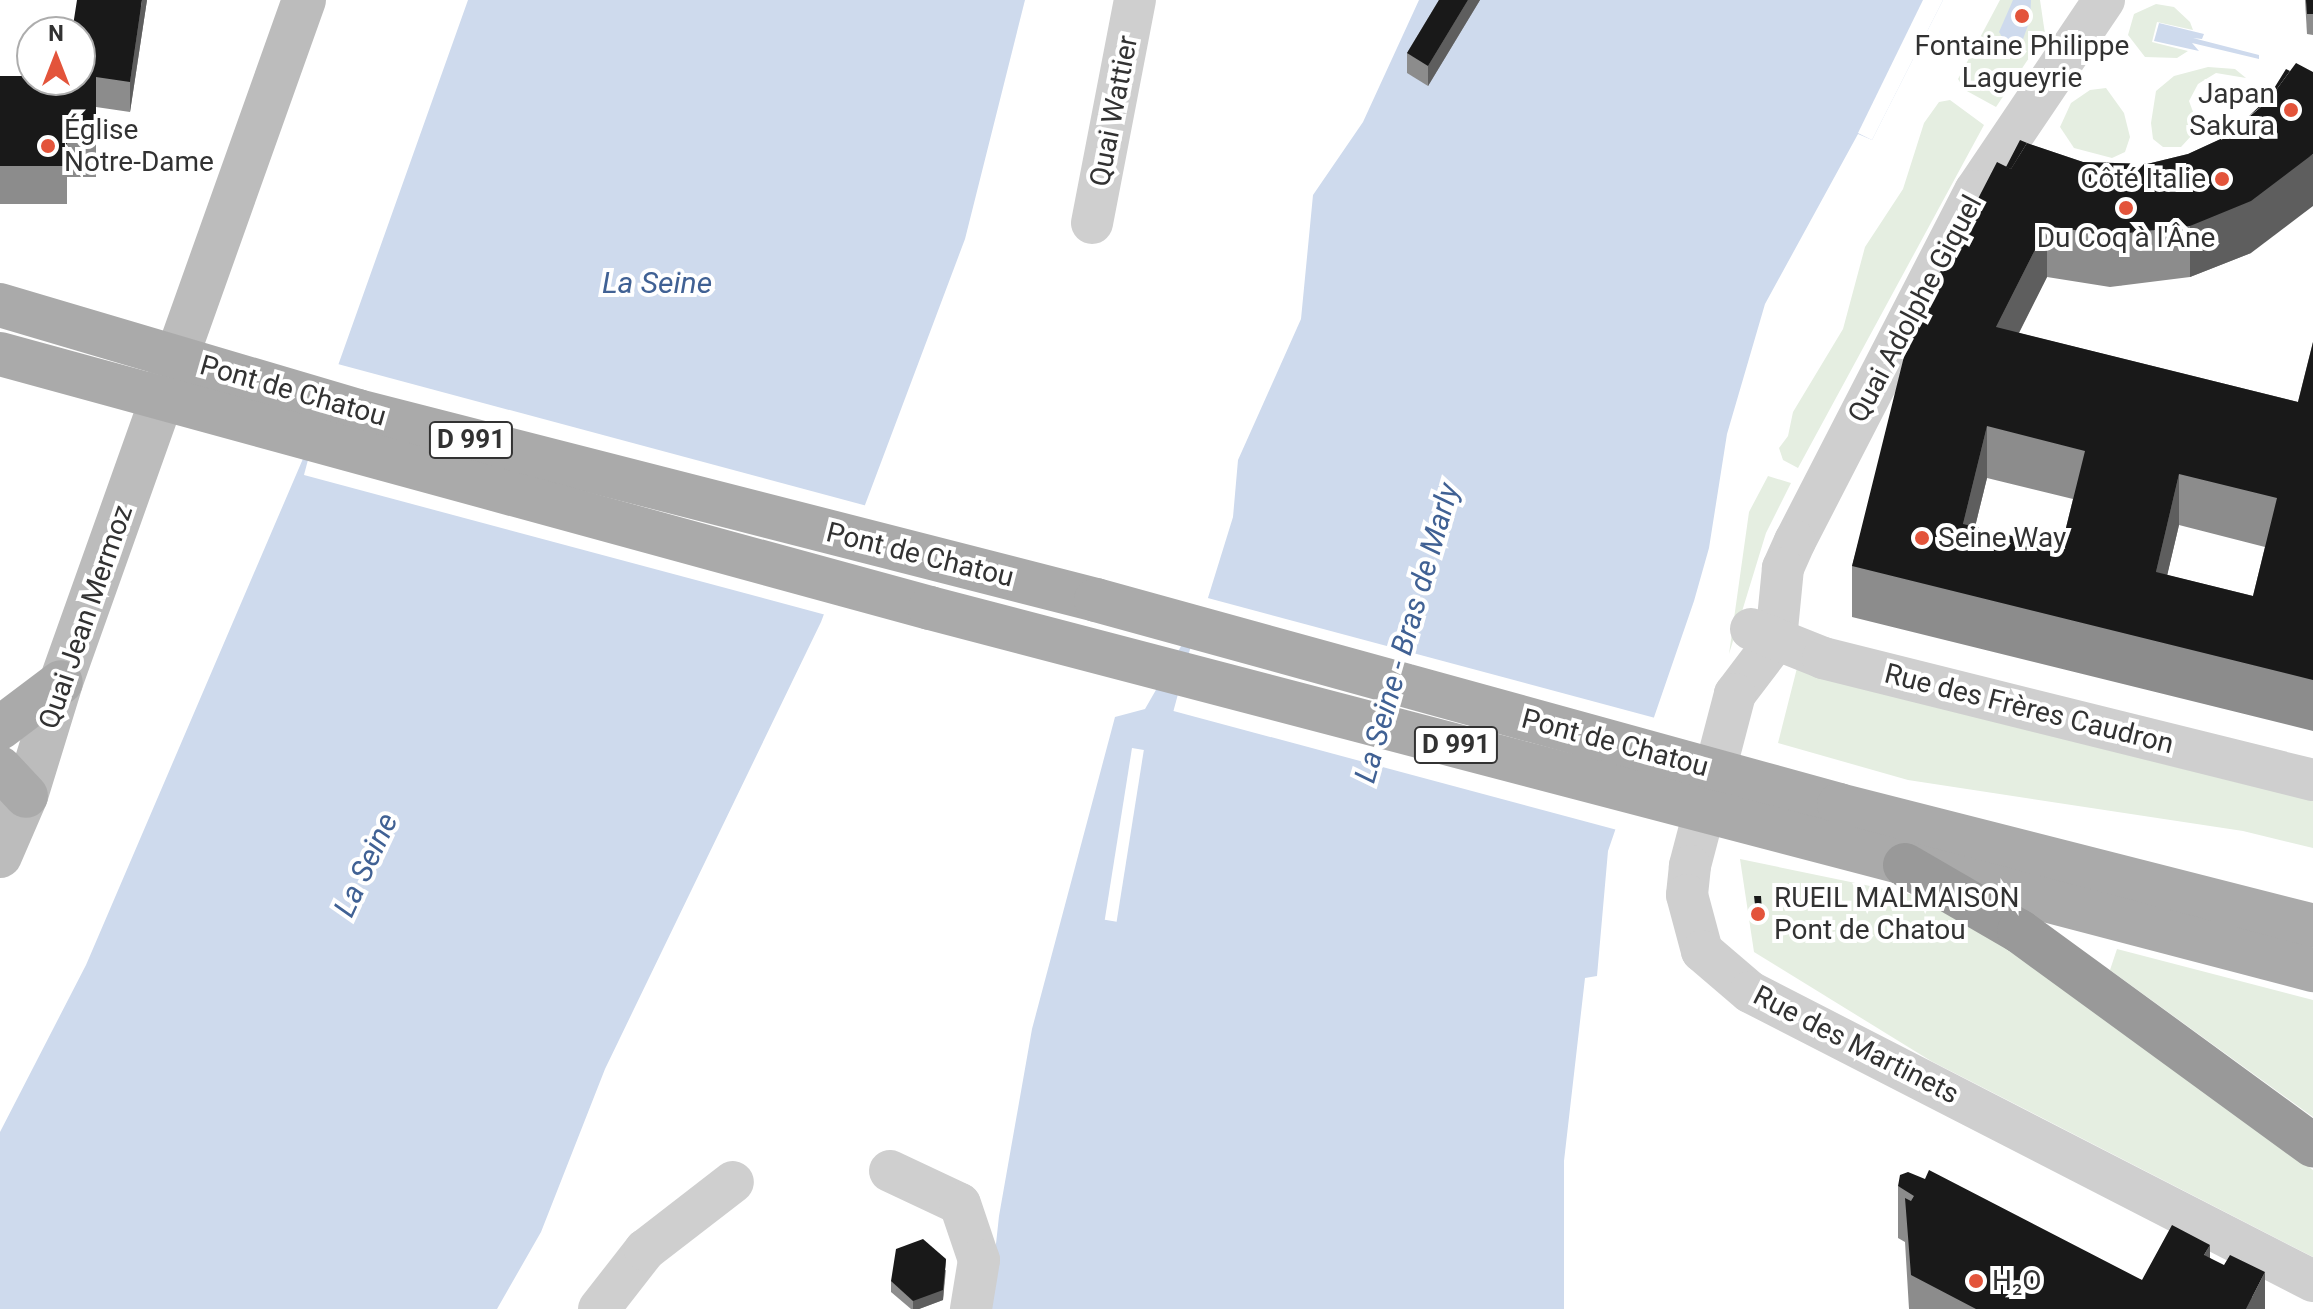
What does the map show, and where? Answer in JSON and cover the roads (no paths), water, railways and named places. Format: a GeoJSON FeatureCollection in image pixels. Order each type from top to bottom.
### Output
{"type":"FeatureCollection","features":[{"type":"Feature","properties":{"kind":"highway"},"geometry":{"type":"LineString","coordinates":[[1905,865],[2019,931],[2313,1145]]}},
{"type":"Feature","properties":{"kind":"main road","name":"Quai Jean Mermoz"},"geometry":{"type":"LineString","coordinates":[[0,856],[13,782],[61,682],[172,378],[304,0]]}},
{"type":"Feature","properties":{"kind":"main road","name":"Pont de Chatou"},"geometry":{"type":"LineString","coordinates":[[0,305],[358,411],[1096,600],[1834,824]]}},
{"type":"Feature","properties":{"kind":"main road","name":"Pont de Chatou"},"geometry":{"type":"LineString","coordinates":[[0,354],[930,608],[1834,824]]}},
{"type":"Feature","properties":{"kind":"main road"},"geometry":{"type":"LineString","coordinates":[[0,728],[61,682]]}},
{"type":"Feature","properties":{"kind":"main road","name":"D 991"},"geometry":{"type":"LineString","coordinates":[[1834,824],[1905,865],[2313,970]]}},
{"type":"Feature","properties":{"kind":"main road","name":"D 991"},"geometry":{"type":"LineString","coordinates":[[1834,824],[2313,926]]}},
{"type":"Feature","properties":{"kind":"street","name":"Quai Wattier"},"geometry":{"type":"LineString","coordinates":[[1092,223],[1135,0]]}},
{"type":"Feature","properties":{"kind":"street","name":"Quai Adolphe Giquel"},"geometry":{"type":"LineString","coordinates":[[1762,634],[1795,541],[1975,191],[2104,0]]}},
{"type":"Feature","properties":{"kind":"street","name":"Rue des Frères Caudron"},"geometry":{"type":"LineString","coordinates":[[1762,634],[1823,658],[2313,780]]}},
{"type":"Feature","properties":{"kind":"street","name":"Rue des Martinets"},"geometry":{"type":"LineString","coordinates":[[1762,634],[1735,694],[1690,866],[1687,895],[1702,951],[1750,992],[2313,1281]]}},
{"type":"Feature","properties":{"kind":"street"},"geometry":{"type":"LineString","coordinates":[[890,1171],[960,1204],[979,1260],[971,1309]]}},
{"type":"Feature","properties":{"kind":"street"},"geometry":{"type":"LineString","coordinates":[[599,1309],[645,1250],[733,1182]]}},
{"type":"Feature","properties":{"kind":"water","name":"La Seine"},"geometry":{"type":"Polygon","coordinates":[[[468,0],[1025,0],[965,239],[821,622],[605,1069],[541,1232],[497,1309],[0,1309],[0,1132],[86,965],[314,433],[468,0]]]}},
{"type":"Feature","properties":{"kind":"water","name":"La Seine - Bras de Marly"},"geometry":{"type":"Polygon","coordinates":[[[1419,0],[1943,0],[1872,140],[1858,134],[1765,304],[1727,434],[1709,548],[1694,601],[1608,851],[1597,976],[1585,978],[1564,1161],[1564,1309],[989,1309],[999,1216],[1032,1029],[1115,717],[1145,709],[1207,601],[1233,517],[1238,460],[1301,319],[1313,195],[1363,122],[1419,0]]]}},
{"type":"Feature","properties":{"kind":"water"},"geometry":{"type":"Polygon","coordinates":[[[2013,0],[2031,0],[2030,20],[2023,39],[2008,47],[1999,32],[2013,0]]]}},
{"type":"Feature","properties":{"kind":"water"},"geometry":{"type":"Polygon","coordinates":[[[2159,23],[2204,34],[2202,39],[2193,38],[2259,55],[2259,59],[2192,43],[2199,51],[2154,41],[2159,23]]]}},
{"type":"Feature","properties":{"kind":"place","name":"Fontaine Philippe Lagueyrie"},"geometry":{"type":"Point","coordinates":[2022,16]}},
{"type":"Feature","properties":{"kind":"place","name":"Japan Sakura"},"geometry":{"type":"Point","coordinates":[2291,110]}},
{"type":"Feature","properties":{"kind":"place","name":"Église Notre-Dame"},"geometry":{"type":"Point","coordinates":[48,146]}},
{"type":"Feature","properties":{"kind":"place","name":"Côté Italie"},"geometry":{"type":"Point","coordinates":[2222,179]}},
{"type":"Feature","properties":{"kind":"place","name":"Du Coq à l'Âne"},"geometry":{"type":"Point","coordinates":[2126,208]}},
{"type":"Feature","properties":{"kind":"place","name":"Seine Way"},"geometry":{"type":"Point","coordinates":[1922,538]}},
{"type":"Feature","properties":{"kind":"place","name":"RUEIL MALMAISON Pont de Chatou"},"geometry":{"type":"Point","coordinates":[1758,914]}},
{"type":"Feature","properties":{"kind":"place","name":"H₂O"},"geometry":{"type":"Point","coordinates":[1976,1281]}}]}
